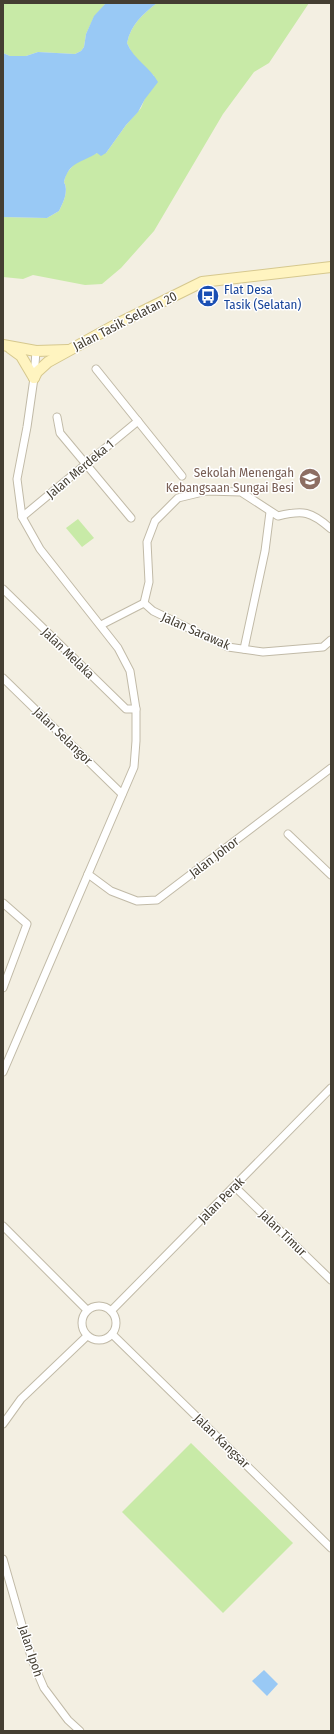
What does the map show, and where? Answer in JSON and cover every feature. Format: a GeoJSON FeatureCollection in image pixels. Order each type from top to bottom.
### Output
{"type":"FeatureCollection","features":[{"type":"Feature","properties":{"kind":"street","name":"Jalan Tasik Selatan 20"},"geometry":{"type":"LineString","coordinates":[[5,346],[36,351],[70,350],[117,324],[202,282],[331,267]]}},
{"type":"Feature","properties":{"kind":"street"},"geometry":{"type":"LineString","coordinates":[[5,346],[21,356],[34,378]]}},
{"type":"Feature","properties":{"kind":"street"},"geometry":{"type":"LineString","coordinates":[[34,378],[40,368],[70,350]]}},
{"type":"Feature","properties":{"kind":"street"},"geometry":{"type":"LineString","coordinates":[[3,1072],[134,767],[136,741],[136,709],[130,671],[118,648],[40,549],[22,517],[17,479],[27,427],[36,351]]}},
{"type":"Feature","properties":{"kind":"street"},"geometry":{"type":"LineString","coordinates":[[96,369],[182,476]]}},
{"type":"Feature","properties":{"kind":"street"},"geometry":{"type":"LineString","coordinates":[[57,417],[60,432],[131,518]]}},
{"type":"Feature","properties":{"kind":"street","name":"Jalan Merdeka 1"},"geometry":{"type":"LineString","coordinates":[[22,517],[138,421]]}},
{"type":"Feature","properties":{"kind":"street"},"geometry":{"type":"LineString","coordinates":[[101,625],[144,603],[149,582],[147,542],[155,521],[178,498],[207,491],[241,492],[278,516],[296,512],[308,513],[320,519],[331,529]]}},
{"type":"Feature","properties":{"kind":"street"},"geometry":{"type":"LineString","coordinates":[[244,649],[265,551],[270,512]]}},
{"type":"Feature","properties":{"kind":"street","name":"Jalan Melaka"},"geometry":{"type":"LineString","coordinates":[[3,589],[126,709],[136,709]]}},
{"type":"Feature","properties":{"kind":"street","name":"Jalan Sarawak"},"geometry":{"type":"LineString","coordinates":[[144,603],[153,611],[228,647],[263,652],[323,647],[331,640]]}},
{"type":"Feature","properties":{"kind":"street","name":"Jalan Selangor"},"geometry":{"type":"LineString","coordinates":[[3,678],[122,794]]}},
{"type":"Feature","properties":{"kind":"street","name":"Jalan Johor"},"geometry":{"type":"LineString","coordinates":[[88,874],[111,891],[137,901],[157,900],[331,768]]}},
{"type":"Feature","properties":{"kind":"street"},"geometry":{"type":"LineString","coordinates":[[288,834],[331,875]]}},
{"type":"Feature","properties":{"kind":"street"},"geometry":{"type":"LineString","coordinates":[[3,903],[27,924],[3,988]]}},
{"type":"Feature","properties":{"kind":"street","name":"Jalan Perak"},"geometry":{"type":"LineString","coordinates":[[111,1311],[331,1088]]}},
{"type":"Feature","properties":{"kind":"street","name":"Jalan Timur"},"geometry":{"type":"LineString","coordinates":[[235,1187],[331,1280]]}},
{"type":"Feature","properties":{"kind":"street"},"geometry":{"type":"LineString","coordinates":[[3,1226],[87,1310]]}},
{"type":"Feature","properties":{"kind":"street"},"geometry":{"type":"LineString","coordinates":[[98,1306],[103,1306],[111,1311],[116,1320],[112,1334],[104,1339],[98,1340],[87,1336],[82,1327],[83,1316],[87,1310],[98,1306]]}},
{"type":"Feature","properties":{"kind":"street","name":"Jalan Kangsar"},"geometry":{"type":"LineString","coordinates":[[112,1334],[331,1548]]}},
{"type":"Feature","properties":{"kind":"street"},"geometry":{"type":"LineString","coordinates":[[3,1424],[21,1399],[87,1336]]}},
{"type":"Feature","properties":{"kind":"street","name":"Jalan Ipoh"},"geometry":{"type":"LineString","coordinates":[[3,1559],[32,1660],[44,1688],[68,1720],[80,1731]]}},
{"type":"Feature","properties":{"kind":"green space"},"geometry":{"type":"Polygon","coordinates":[[[3,3],[106,3],[94,17],[86,34],[84,47],[81,51],[75,54],[38,52],[26,56],[10,56],[3,53],[3,3]]]}},
{"type":"Feature","properties":{"kind":"green space"},"geometry":{"type":"Polygon","coordinates":[[[157,3],[309,3],[269,63],[254,72],[223,114],[154,231],[121,268],[102,284],[85,285],[33,275],[23,279],[3,277],[3,217],[47,218],[59,211],[66,193],[64,182],[66,174],[75,163],[97,153],[106,153],[126,125],[141,108],[154,76],[133,55],[127,43],[131,30],[138,20],[157,3]]]}},
{"type":"Feature","properties":{"kind":"green space"},"geometry":{"type":"Polygon","coordinates":[[[78,519],[94,538],[82,547],[66,528],[78,519]]]}},
{"type":"Feature","properties":{"kind":"green space"},"geometry":{"type":"Polygon","coordinates":[[[191,1443],[293,1543],[223,1613],[122,1512],[191,1443]]]}},
{"type":"Feature","properties":{"kind":"water"},"geometry":{"type":"Polygon","coordinates":[[[106,3],[157,3],[138,20],[131,30],[127,43],[130,49],[158,82],[145,99],[138,112],[126,125],[106,153],[101,156],[97,153],[77,163],[69,170],[64,182],[66,189],[65,197],[59,211],[47,218],[3,217],[3,53],[10,56],[26,56],[38,52],[75,54],[81,51],[84,47],[86,34],[94,16],[106,3]]]}},
{"type":"Feature","properties":{"kind":"water"},"geometry":{"type":"Polygon","coordinates":[[[264,1670],[278,1684],[267,1696],[252,1681],[264,1670]]]}},
{"type":"Feature","properties":{"kind":"place","name":"Flat Desa Tasik (Selatan)"},"geometry":{"type":"Point","coordinates":[208,296]}},
{"type":"Feature","properties":{"kind":"place","name":"Sekolah Menengah Kebangsaan Sungai Besi"},"geometry":{"type":"Point","coordinates":[310,479]}}]}
